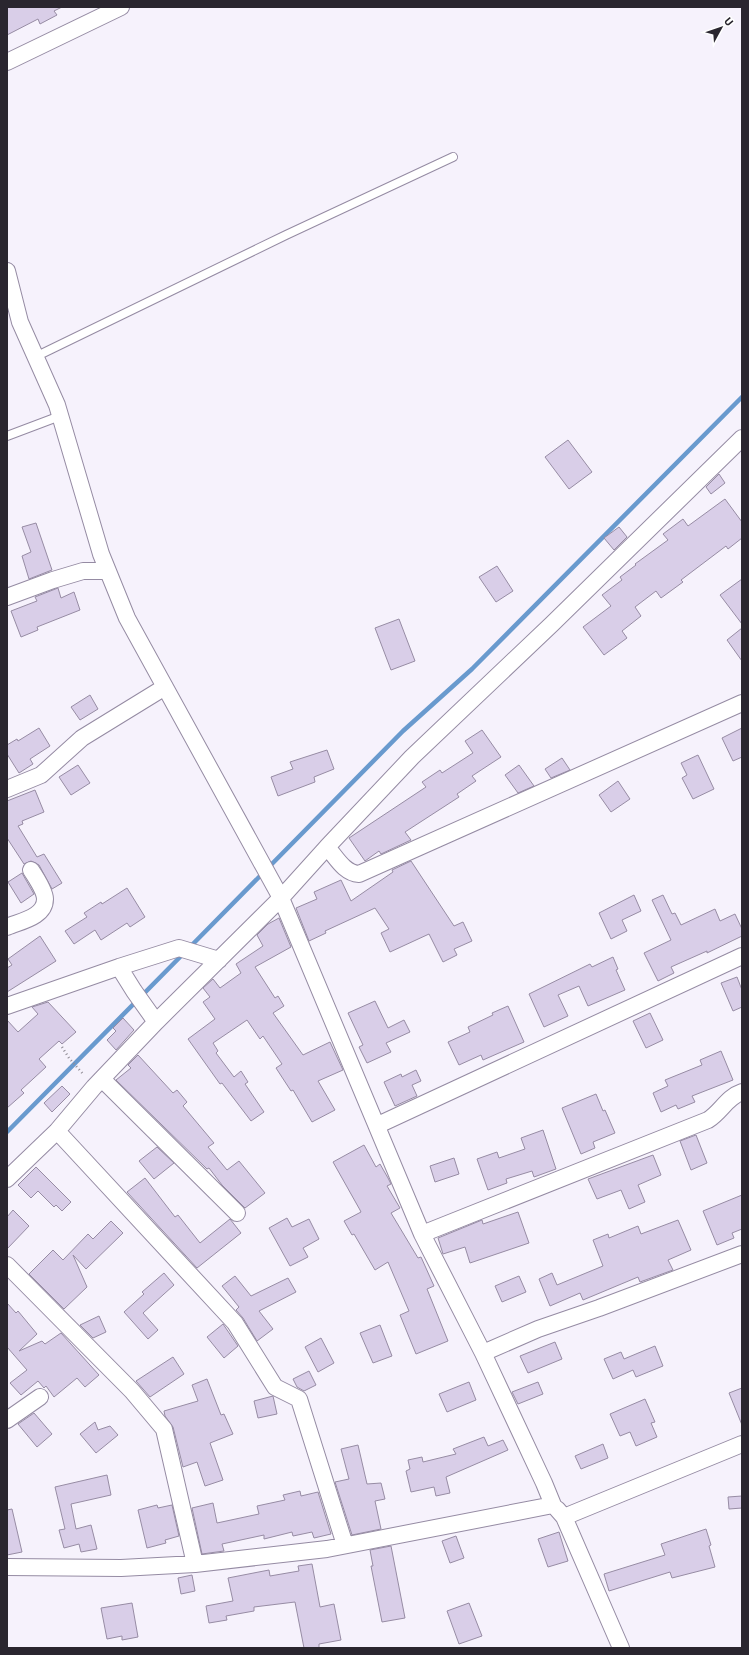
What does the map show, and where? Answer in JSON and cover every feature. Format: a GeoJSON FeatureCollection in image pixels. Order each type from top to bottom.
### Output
{"type":"FeatureCollection","features":[{"type":"Feature","properties":{"kind":"street"},"geometry":{"type":"LineString","coordinates":[[7,62],[121,7]]}},
{"type":"Feature","properties":{"kind":"street"},"geometry":{"type":"LineString","coordinates":[[7,271],[20,322],[57,405],[107,572],[128,618],[281,898],[378,1125],[422,1234],[483,1353],[553,1505],[564,1517],[621,1648]]}},
{"type":"Feature","properties":{"kind":"street"},"geometry":{"type":"LineString","coordinates":[[7,1179],[57,1131],[102,1079],[156,1022],[281,898],[412,757],[592,585],[742,438]]}},
{"type":"Feature","properties":{"kind":"street"},"geometry":{"type":"LineString","coordinates":[[7,597],[83,571],[107,572]]}},
{"type":"Feature","properties":{"kind":"street"},"geometry":{"type":"LineString","coordinates":[[7,789],[41,775],[82,738],[165,687]]}},
{"type":"Feature","properties":{"kind":"street"},"geometry":{"type":"LineString","coordinates":[[327,847],[346,869],[352,874],[359,874],[742,703]]}},
{"type":"Feature","properties":{"kind":"street"},"geometry":{"type":"LineString","coordinates":[[7,927],[37,915],[43,908],[45,898],[31,870]]}},
{"type":"Feature","properties":{"kind":"street"},"geometry":{"type":"LineString","coordinates":[[7,1006],[119,967],[187,950],[219,960]]}},
{"type":"Feature","properties":{"kind":"street"},"geometry":{"type":"LineString","coordinates":[[378,1125],[742,956]]}},
{"type":"Feature","properties":{"kind":"street"},"geometry":{"type":"LineString","coordinates":[[119,967],[156,1022]]}},
{"type":"Feature","properties":{"kind":"street"},"geometry":{"type":"LineString","coordinates":[[102,1079],[237,1213]]}},
{"type":"Feature","properties":{"kind":"street"},"geometry":{"type":"LineString","coordinates":[[422,1234],[708,1120],[714,1116],[728,1100],[742,1092]]}},
{"type":"Feature","properties":{"kind":"street"},"geometry":{"type":"LineString","coordinates":[[57,1131],[235,1324],[275,1387],[299,1399],[345,1545]]}},
{"type":"Feature","properties":{"kind":"street"},"geometry":{"type":"LineString","coordinates":[[483,1353],[538,1329],[742,1254]]}},
{"type":"Feature","properties":{"kind":"street"},"geometry":{"type":"LineString","coordinates":[[7,1265],[132,1391],[164,1429],[195,1564]]}},
{"type":"Feature","properties":{"kind":"street"},"geometry":{"type":"LineString","coordinates":[[7,1420],[40,1397]]}},
{"type":"Feature","properties":{"kind":"street"},"geometry":{"type":"LineString","coordinates":[[564,1517],[742,1444]]}},
{"type":"Feature","properties":{"kind":"street"},"geometry":{"type":"LineString","coordinates":[[7,1567],[121,1568],[195,1564],[345,1545],[553,1505]]}},
{"type":"Feature","properties":{"kind":"lane"},"geometry":{"type":"LineString","coordinates":[[35,357],[453,156]]}},
{"type":"Feature","properties":{"kind":"lane"},"geometry":{"type":"LineString","coordinates":[[7,436],[60,416]]}},
{"type":"Feature","properties":{"kind":"path"},"geometry":{"type":"LineString","coordinates":[[62,1047],[69,1058],[83,1073]]}},
{"type":"Feature","properties":{"kind":"building"},"geometry":{"type":"Polygon","coordinates":[[[7,7],[62,7],[54,11],[57,15],[40,24],[38,19],[7,35],[7,7]]]}},
{"type":"Feature","properties":{"kind":"building"},"geometry":{"type":"Polygon","coordinates":[[[568,440],[592,472],[569,489],[545,457],[568,440]]]}},
{"type":"Feature","properties":{"kind":"building"},"geometry":{"type":"Polygon","coordinates":[[[719,474],[725,483],[711,494],[706,487],[719,474]]]}},
{"type":"Feature","properties":{"kind":"building"},"geometry":{"type":"Polygon","coordinates":[[[725,499],[742,522],[742,538],[728,549],[726,546],[681,580],[683,582],[661,598],[656,591],[635,607],[641,616],[622,631],[627,638],[604,655],[583,627],[611,606],[602,595],[622,580],[620,577],[636,565],[635,564],[668,540],[663,534],[683,519],[688,526],[725,499]]]}},
{"type":"Feature","properties":{"kind":"building"},"geometry":{"type":"Polygon","coordinates":[[[36,523],[52,570],[29,579],[22,556],[31,552],[22,527],[36,523]]]}},
{"type":"Feature","properties":{"kind":"building"},"geometry":{"type":"Polygon","coordinates":[[[619,527],[627,537],[614,550],[604,538],[619,527]]]}},
{"type":"Feature","properties":{"kind":"building"},"geometry":{"type":"Polygon","coordinates":[[[497,566],[513,591],[496,602],[479,577],[497,566]]]}},
{"type":"Feature","properties":{"kind":"building"},"geometry":{"type":"Polygon","coordinates":[[[742,579],[742,624],[720,595],[742,579]]]}},
{"type":"Feature","properties":{"kind":"building"},"geometry":{"type":"Polygon","coordinates":[[[58,588],[61,598],[74,592],[80,610],[37,627],[38,630],[21,637],[11,611],[37,601],[35,597],[58,588]]]}},
{"type":"Feature","properties":{"kind":"building"},"geometry":{"type":"Polygon","coordinates":[[[399,619],[415,661],[391,670],[375,628],[399,619]]]}},
{"type":"Feature","properties":{"kind":"building"},"geometry":{"type":"Polygon","coordinates":[[[742,628],[742,661],[727,640],[742,628]]]}},
{"type":"Feature","properties":{"kind":"building"},"geometry":{"type":"Polygon","coordinates":[[[90,695],[98,709],[80,720],[71,707],[90,695]]]}},
{"type":"Feature","properties":{"kind":"building"},"geometry":{"type":"Polygon","coordinates":[[[39,728],[50,746],[30,759],[33,764],[19,773],[7,754],[7,745],[17,739],[18,741],[39,728]]]}},
{"type":"Feature","properties":{"kind":"building"},"geometry":{"type":"Polygon","coordinates":[[[742,728],[742,757],[733,761],[722,738],[742,728]]]}},
{"type":"Feature","properties":{"kind":"building"},"geometry":{"type":"Polygon","coordinates":[[[482,730],[501,757],[472,776],[476,781],[457,794],[459,797],[405,832],[411,840],[381,854],[379,851],[365,861],[349,838],[426,787],[422,782],[440,770],[442,773],[473,753],[465,741],[482,730]]]}},
{"type":"Feature","properties":{"kind":"building"},"geometry":{"type":"Polygon","coordinates":[[[327,750],[334,769],[314,777],[315,782],[278,796],[271,777],[293,769],[290,762],[327,750]]]}},
{"type":"Feature","properties":{"kind":"building"},"geometry":{"type":"Polygon","coordinates":[[[698,755],[714,789],[693,799],[682,778],[687,775],[681,763],[698,755]]]}},
{"type":"Feature","properties":{"kind":"building"},"geometry":{"type":"Polygon","coordinates":[[[562,758],[570,770],[551,778],[545,769],[562,758]]]}},
{"type":"Feature","properties":{"kind":"building"},"geometry":{"type":"Polygon","coordinates":[[[78,765],[90,783],[71,795],[59,777],[78,765]]]}},
{"type":"Feature","properties":{"kind":"building"},"geometry":{"type":"Polygon","coordinates":[[[519,765],[534,786],[518,793],[505,775],[519,765]]]}},
{"type":"Feature","properties":{"kind":"building"},"geometry":{"type":"Polygon","coordinates":[[[618,781],[630,799],[611,812],[599,795],[618,781]]]}},
{"type":"Feature","properties":{"kind":"building"},"geometry":{"type":"Polygon","coordinates":[[[35,790],[44,812],[22,821],[23,824],[18,826],[37,857],[44,854],[62,883],[52,889],[39,865],[31,861],[24,864],[7,838],[7,801],[35,790]]]}},
{"type":"Feature","properties":{"kind":"building"},"geometry":{"type":"Polygon","coordinates":[[[411,861],[454,926],[463,922],[472,941],[454,949],[457,955],[443,962],[429,934],[390,952],[381,933],[389,929],[375,908],[325,931],[326,933],[309,941],[296,908],[317,899],[314,892],[341,880],[351,901],[393,872],[392,870],[411,861]]]}},
{"type":"Feature","properties":{"kind":"building"},"geometry":{"type":"Polygon","coordinates":[[[22,873],[34,894],[21,903],[8,882],[22,873]]]}},
{"type":"Feature","properties":{"kind":"building"},"geometry":{"type":"Polygon","coordinates":[[[127,888],[145,917],[130,927],[127,923],[101,940],[95,930],[74,944],[65,931],[87,917],[84,913],[101,902],[102,904],[127,888]]]}},
{"type":"Feature","properties":{"kind":"building"},"geometry":{"type":"Polygon","coordinates":[[[634,895],[641,911],[622,920],[627,931],[611,939],[599,913],[634,895]]]}},
{"type":"Feature","properties":{"kind":"building"},"geometry":{"type":"Polygon","coordinates":[[[663,895],[672,914],[675,913],[681,925],[715,909],[720,921],[735,914],[742,929],[742,936],[707,953],[707,951],[671,967],[674,973],[658,981],[644,953],[671,940],[652,900],[663,895]]]}},
{"type":"Feature","properties":{"kind":"building"},"geometry":{"type":"Polygon","coordinates":[[[279,918],[291,947],[255,967],[275,998],[278,996],[284,1006],[273,1013],[303,1055],[330,1042],[343,1070],[318,1081],[335,1110],[312,1122],[293,1090],[291,1091],[276,1068],[282,1064],[263,1036],[260,1039],[247,1020],[213,1043],[218,1051],[216,1053],[234,1077],[241,1071],[248,1082],[245,1084],[264,1112],[251,1121],[222,1083],[220,1084],[188,1039],[215,1019],[203,1002],[210,997],[203,988],[213,979],[220,988],[241,973],[236,964],[263,946],[257,935],[268,924],[279,918]]]}},
{"type":"Feature","properties":{"kind":"building"},"geometry":{"type":"Polygon","coordinates":[[[40,936],[56,961],[7,992],[7,968],[12,965],[8,959],[40,936]]]}},
{"type":"Feature","properties":{"kind":"building"},"geometry":{"type":"Polygon","coordinates":[[[613,957],[618,969],[616,970],[625,990],[588,1006],[579,986],[558,995],[568,1016],[544,1027],[529,994],[590,964],[592,967],[613,957]]]}},
{"type":"Feature","properties":{"kind":"building"},"geometry":{"type":"Polygon","coordinates":[[[737,977],[742,990],[742,1007],[733,1011],[721,983],[737,977]]]}},
{"type":"Feature","properties":{"kind":"building"},"geometry":{"type":"Polygon","coordinates":[[[375,1001],[388,1028],[404,1020],[410,1032],[386,1043],[391,1052],[367,1063],[359,1047],[363,1045],[348,1013],[375,1001]]]}},
{"type":"Feature","properties":{"kind":"building"},"geometry":{"type":"Polygon","coordinates":[[[48,1002],[76,1032],[62,1044],[59,1041],[39,1059],[46,1067],[21,1090],[24,1093],[7,1108],[7,1020],[18,1032],[38,1014],[32,1007],[48,1002]]]}},
{"type":"Feature","properties":{"kind":"building"},"geometry":{"type":"Polygon","coordinates":[[[508,1006],[524,1042],[483,1060],[481,1055],[459,1065],[448,1042],[470,1032],[468,1027],[493,1015],[492,1013],[508,1006]]]}},
{"type":"Feature","properties":{"kind":"building"},"geometry":{"type":"Polygon","coordinates":[[[650,1013],[663,1040],[646,1048],[633,1021],[650,1013]]]}},
{"type":"Feature","properties":{"kind":"building"},"geometry":{"type":"Polygon","coordinates":[[[123,1018],[134,1030],[116,1050],[107,1040],[116,1031],[113,1028],[123,1018]]]}},
{"type":"Feature","properties":{"kind":"building"},"geometry":{"type":"Polygon","coordinates":[[[721,1051],[733,1080],[692,1096],[695,1102],[678,1109],[676,1105],[661,1112],[653,1093],[668,1086],[665,1080],[702,1065],[700,1060],[721,1051]]]}},
{"type":"Feature","properties":{"kind":"building"},"geometry":{"type":"Polygon","coordinates":[[[138,1055],[173,1093],[177,1090],[187,1102],[183,1106],[214,1143],[208,1147],[227,1170],[239,1161],[265,1193],[245,1208],[222,1185],[209,1168],[207,1169],[116,1080],[131,1068],[128,1065],[138,1055]]]}},
{"type":"Feature","properties":{"kind":"building"},"geometry":{"type":"Polygon","coordinates":[[[416,1070],[421,1081],[412,1085],[417,1096],[395,1106],[384,1082],[401,1074],[402,1077],[416,1070]]]}},
{"type":"Feature","properties":{"kind":"building"},"geometry":{"type":"Polygon","coordinates":[[[62,1086],[70,1094],[52,1112],[44,1103],[62,1086]]]}},
{"type":"Feature","properties":{"kind":"building"},"geometry":{"type":"Polygon","coordinates":[[[596,1094],[615,1133],[593,1142],[595,1148],[581,1154],[562,1108],[596,1094]]]}},
{"type":"Feature","properties":{"kind":"building"},"geometry":{"type":"Polygon","coordinates":[[[543,1130],[556,1169],[534,1177],[532,1171],[506,1179],[507,1183],[488,1190],[477,1159],[497,1152],[499,1158],[525,1149],[521,1138],[543,1130]]]}},
{"type":"Feature","properties":{"kind":"building"},"geometry":{"type":"Polygon","coordinates":[[[696,1135],[707,1163],[691,1170],[680,1141],[696,1135]]]}},
{"type":"Feature","properties":{"kind":"building"},"geometry":{"type":"Polygon","coordinates":[[[364,1145],[376,1167],[380,1164],[391,1184],[387,1186],[400,1208],[391,1213],[418,1258],[421,1257],[434,1286],[427,1289],[448,1341],[416,1354],[400,1315],[409,1311],[388,1262],[375,1270],[354,1234],[352,1235],[344,1221],[361,1212],[333,1162],[364,1145]]]}},
{"type":"Feature","properties":{"kind":"building"},"geometry":{"type":"Polygon","coordinates":[[[157,1147],[174,1163],[154,1179],[139,1161],[157,1147]]]}},
{"type":"Feature","properties":{"kind":"building"},"geometry":{"type":"Polygon","coordinates":[[[653,1155],[661,1175],[638,1185],[645,1202],[629,1209],[621,1190],[597,1199],[588,1179],[653,1155]]]}},
{"type":"Feature","properties":{"kind":"building"},"geometry":{"type":"Polygon","coordinates":[[[454,1158],[459,1174],[435,1182],[430,1166],[454,1158]]]}},
{"type":"Feature","properties":{"kind":"building"},"geometry":{"type":"Polygon","coordinates":[[[36,1167],[71,1202],[62,1211],[56,1205],[54,1207],[38,1191],[31,1198],[18,1185],[36,1167]]]}},
{"type":"Feature","properties":{"kind":"building"},"geometry":{"type":"Polygon","coordinates":[[[145,1178],[175,1217],[178,1215],[200,1243],[230,1219],[241,1233],[197,1268],[127,1192],[145,1178]]]}},
{"type":"Feature","properties":{"kind":"building"},"geometry":{"type":"Polygon","coordinates":[[[742,1195],[742,1229],[732,1233],[734,1238],[717,1245],[703,1211],[742,1195]]]}},
{"type":"Feature","properties":{"kind":"building"},"geometry":{"type":"Polygon","coordinates":[[[13,1210],[29,1226],[7,1249],[7,1217],[13,1210]]]}},
{"type":"Feature","properties":{"kind":"building"},"geometry":{"type":"Polygon","coordinates":[[[518,1212],[529,1243],[470,1263],[465,1247],[443,1254],[438,1238],[482,1220],[483,1224],[518,1212]]]}},
{"type":"Feature","properties":{"kind":"building"},"geometry":{"type":"Polygon","coordinates":[[[287,1218],[292,1227],[309,1219],[319,1239],[303,1248],[308,1257],[290,1266],[269,1228],[287,1218]]]}},
{"type":"Feature","properties":{"kind":"building"},"geometry":{"type":"Polygon","coordinates":[[[678,1220],[691,1250],[668,1260],[673,1270],[640,1282],[638,1277],[583,1300],[580,1293],[550,1306],[539,1279],[552,1273],[557,1285],[603,1266],[593,1240],[608,1234],[609,1238],[638,1226],[641,1234],[678,1220]]]}},
{"type":"Feature","properties":{"kind":"building"},"geometry":{"type":"Polygon","coordinates":[[[111,1221],[123,1233],[86,1269],[73,1255],[87,1287],[64,1309],[29,1274],[53,1250],[63,1260],[88,1234],[93,1239],[111,1221]]]}},
{"type":"Feature","properties":{"kind":"building"},"geometry":{"type":"Polygon","coordinates":[[[164,1273],[174,1285],[143,1313],[158,1330],[148,1339],[124,1312],[144,1294],[142,1292],[164,1273]]]}},
{"type":"Feature","properties":{"kind":"building"},"geometry":{"type":"Polygon","coordinates":[[[235,1276],[251,1296],[288,1278],[296,1292],[259,1311],[273,1329],[257,1341],[243,1318],[236,1310],[239,1307],[222,1286],[235,1276]]]}},
{"type":"Feature","properties":{"kind":"building"},"geometry":{"type":"Polygon","coordinates":[[[519,1276],[526,1292],[502,1302],[495,1286],[519,1276]]]}},
{"type":"Feature","properties":{"kind":"building"},"geometry":{"type":"Polygon","coordinates":[[[7,1303],[16,1313],[18,1311],[37,1334],[19,1351],[42,1341],[45,1344],[61,1333],[99,1375],[85,1387],[77,1378],[54,1397],[46,1386],[44,1388],[38,1381],[21,1395],[10,1383],[27,1370],[7,1347],[7,1303]]]}},
{"type":"Feature","properties":{"kind":"building"},"geometry":{"type":"Polygon","coordinates":[[[99,1316],[106,1332],[93,1338],[80,1325],[99,1316]]]}},
{"type":"Feature","properties":{"kind":"building"},"geometry":{"type":"Polygon","coordinates":[[[223,1324],[238,1346],[224,1358],[207,1337],[223,1324]]]}},
{"type":"Feature","properties":{"kind":"building"},"geometry":{"type":"Polygon","coordinates":[[[380,1325],[392,1356],[373,1363],[360,1333],[380,1325]]]}},
{"type":"Feature","properties":{"kind":"building"},"geometry":{"type":"Polygon","coordinates":[[[321,1338],[334,1363],[318,1372],[305,1347],[321,1338]]]}},
{"type":"Feature","properties":{"kind":"building"},"geometry":{"type":"Polygon","coordinates":[[[555,1342],[562,1359],[528,1373],[520,1356],[555,1342]]]}},
{"type":"Feature","properties":{"kind":"building"},"geometry":{"type":"Polygon","coordinates":[[[655,1346],[663,1366],[636,1377],[633,1370],[613,1379],[604,1359],[621,1352],[624,1359],[655,1346]]]}},
{"type":"Feature","properties":{"kind":"building"},"geometry":{"type":"Polygon","coordinates":[[[173,1357],[184,1374],[150,1397],[136,1381],[173,1357]]]}},
{"type":"Feature","properties":{"kind":"building"},"geometry":{"type":"Polygon","coordinates":[[[309,1371],[316,1385],[304,1391],[297,1387],[293,1379],[309,1371]]]}},
{"type":"Feature","properties":{"kind":"building"},"geometry":{"type":"Polygon","coordinates":[[[207,1379],[221,1415],[224,1414],[233,1434],[210,1443],[223,1480],[205,1486],[197,1462],[183,1467],[173,1427],[165,1416],[164,1411],[198,1401],[192,1385],[207,1379]]]}},
{"type":"Feature","properties":{"kind":"building"},"geometry":{"type":"Polygon","coordinates":[[[469,1382],[476,1400],[447,1412],[439,1394],[469,1382]]]}},
{"type":"Feature","properties":{"kind":"building"},"geometry":{"type":"Polygon","coordinates":[[[538,1382],[543,1394],[518,1404],[512,1392],[538,1382]]]}},
{"type":"Feature","properties":{"kind":"building"},"geometry":{"type":"Polygon","coordinates":[[[742,1388],[742,1425],[729,1393],[742,1388]]]}},
{"type":"Feature","properties":{"kind":"building"},"geometry":{"type":"Polygon","coordinates":[[[273,1396],[277,1414],[258,1418],[254,1401],[273,1396]]]}},
{"type":"Feature","properties":{"kind":"building"},"geometry":{"type":"Polygon","coordinates":[[[645,1399],[655,1422],[651,1423],[657,1437],[636,1446],[630,1432],[620,1436],[610,1414],[645,1399]]]}},
{"type":"Feature","properties":{"kind":"building"},"geometry":{"type":"Polygon","coordinates":[[[34,1413],[52,1434],[37,1447],[18,1424],[34,1413]]]}},
{"type":"Feature","properties":{"kind":"building"},"geometry":{"type":"Polygon","coordinates":[[[95,1422],[98,1430],[110,1426],[118,1435],[96,1453],[80,1434],[95,1422]]]}},
{"type":"Feature","properties":{"kind":"building"},"geometry":{"type":"Polygon","coordinates":[[[484,1437],[488,1446],[503,1440],[508,1450],[446,1477],[450,1493],[436,1496],[434,1487],[411,1492],[406,1471],[410,1469],[408,1460],[422,1457],[423,1462],[456,1454],[453,1449],[484,1437]]]}},
{"type":"Feature","properties":{"kind":"building"},"geometry":{"type":"Polygon","coordinates":[[[603,1444],[608,1458],[581,1469],[575,1456],[603,1444]]]}},
{"type":"Feature","properties":{"kind":"building"},"geometry":{"type":"Polygon","coordinates":[[[358,1445],[367,1484],[381,1483],[385,1499],[375,1501],[381,1529],[352,1535],[335,1482],[349,1479],[341,1449],[358,1445]]]}},
{"type":"Feature","properties":{"kind":"building"},"geometry":{"type":"Polygon","coordinates":[[[107,1475],[111,1495],[71,1504],[76,1529],[91,1525],[97,1549],[81,1552],[79,1544],[64,1548],[59,1530],[65,1529],[55,1487],[107,1475]]]}},
{"type":"Feature","properties":{"kind":"building"},"geometry":{"type":"Polygon","coordinates":[[[300,1491],[301,1496],[318,1492],[331,1534],[314,1538],[312,1532],[293,1536],[292,1532],[264,1539],[264,1535],[222,1544],[224,1551],[202,1554],[192,1508],[213,1503],[217,1523],[259,1514],[257,1506],[285,1500],[283,1495],[300,1491]]]}},
{"type":"Feature","properties":{"kind":"building"},"geometry":{"type":"Polygon","coordinates":[[[742,1496],[742,1508],[729,1509],[728,1497],[742,1496]]]}},
{"type":"Feature","properties":{"kind":"building"},"geometry":{"type":"Polygon","coordinates":[[[157,1505],[158,1508],[172,1505],[179,1536],[165,1540],[166,1543],[147,1548],[138,1510],[157,1505]]]}},
{"type":"Feature","properties":{"kind":"building"},"geometry":{"type":"Polygon","coordinates":[[[12,1509],[22,1552],[7,1555],[7,1510],[12,1509]]]}},
{"type":"Feature","properties":{"kind":"building"},"geometry":{"type":"Polygon","coordinates":[[[706,1529],[715,1567],[672,1578],[670,1572],[609,1591],[604,1574],[665,1555],[661,1544],[706,1529]]]}},
{"type":"Feature","properties":{"kind":"building"},"geometry":{"type":"Polygon","coordinates":[[[559,1532],[568,1561],[548,1567],[538,1539],[559,1532]]]}},
{"type":"Feature","properties":{"kind":"building"},"geometry":{"type":"Polygon","coordinates":[[[456,1536],[464,1558],[450,1563],[442,1541],[456,1536]]]}},
{"type":"Feature","properties":{"kind":"building"},"geometry":{"type":"Polygon","coordinates":[[[391,1546],[405,1618],[382,1622],[371,1566],[373,1566],[370,1550],[391,1546]]]}},
{"type":"Feature","properties":{"kind":"building"},"geometry":{"type":"Polygon","coordinates":[[[312,1564],[320,1607],[334,1604],[341,1640],[319,1644],[319,1648],[304,1648],[295,1602],[254,1607],[254,1611],[226,1616],[227,1620],[209,1623],[206,1606],[233,1601],[228,1578],[269,1570],[270,1576],[299,1571],[298,1566],[312,1564]]]}},
{"type":"Feature","properties":{"kind":"building"},"geometry":{"type":"Polygon","coordinates":[[[192,1575],[195,1591],[181,1594],[178,1578],[192,1575]]]}},
{"type":"Feature","properties":{"kind":"building"},"geometry":{"type":"Polygon","coordinates":[[[132,1603],[138,1637],[122,1640],[122,1636],[107,1639],[101,1608],[132,1603]]]}},
{"type":"Feature","properties":{"kind":"building"},"geometry":{"type":"Polygon","coordinates":[[[469,1603],[482,1636],[459,1644],[447,1611],[469,1603]]]}},
{"type":"Feature","properties":{"kind":"waterway"},"geometry":{"type":"LineString","coordinates":[[189,948],[403,731],[472,669],[742,397]]}},
{"type":"Feature","properties":{"kind":"waterway"},"geometry":{"type":"LineString","coordinates":[[7,1132],[184,953]]}}]}
